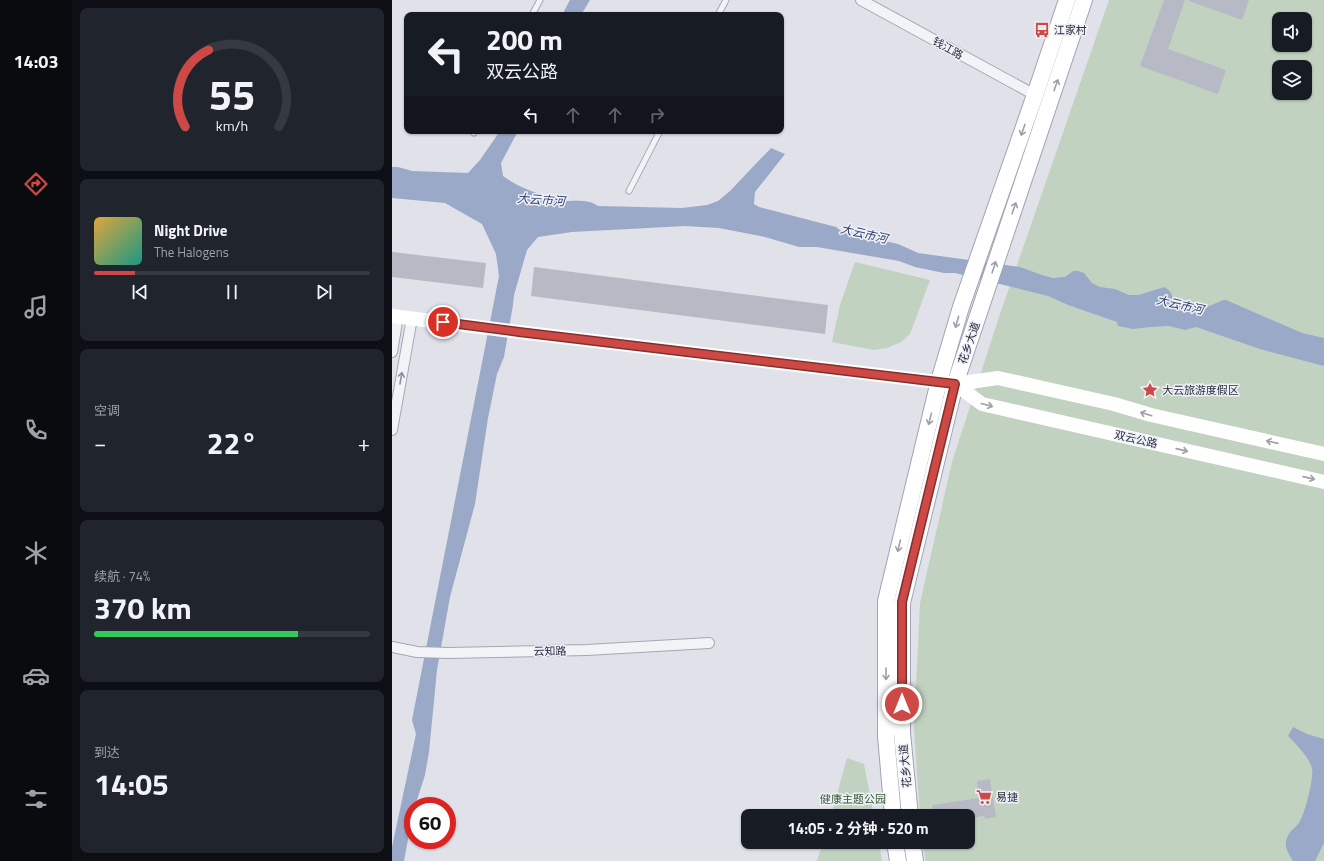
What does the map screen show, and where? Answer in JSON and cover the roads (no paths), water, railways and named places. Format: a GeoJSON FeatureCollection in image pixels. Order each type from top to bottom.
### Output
{"type":"FeatureCollection","features":[{"type":"Feature","properties":{"kind":"main road","name":"花乡大道"},"geometry":{"type":"LineString","coordinates":[[909,809],[902,732],[902,602],[968,284],[1067,0]]}},
{"type":"Feature","properties":{"kind":"main road","name":"花乡大道"},"geometry":{"type":"LineString","coordinates":[[892,809],[886,736],[886,601],[947,383],[987,290],[1084,0]]}},
{"type":"Feature","properties":{"kind":"main road"},"geometry":{"type":"LineString","coordinates":[[896,849],[898,861]]}},
{"type":"Feature","properties":{"kind":"main road"},"geometry":{"type":"LineString","coordinates":[[913,849],[915,861]]}},
{"type":"Feature","properties":{"kind":"street","name":"钱江路"},"geometry":{"type":"LineString","coordinates":[[862,0],[1035,95]]}},
{"type":"Feature","properties":{"kind":"street","name":"双云公路"},"geometry":{"type":"LineString","coordinates":[[401,317],[947,383],[998,378],[1114,404],[1151,415],[1324,454]]}},
{"type":"Feature","properties":{"kind":"street"},"geometry":{"type":"LineString","coordinates":[[392,352],[401,317]]}},
{"type":"Feature","properties":{"kind":"street"},"geometry":{"type":"LineString","coordinates":[[392,430],[401,317]]}},
{"type":"Feature","properties":{"kind":"street","name":"双云公路"},"geometry":{"type":"LineString","coordinates":[[947,383],[982,404],[1324,482]]}},
{"type":"Feature","properties":{"kind":"street","name":"云知路"},"geometry":{"type":"LineString","coordinates":[[392,647],[417,652],[448,653],[588,650],[709,643]]}},
{"type":"Feature","properties":{"kind":"lane"},"geometry":{"type":"LineString","coordinates":[[534,12],[540,0]]}},
{"type":"Feature","properties":{"kind":"lane"},"geometry":{"type":"LineString","coordinates":[[720,12],[726,0]]}},
{"type":"Feature","properties":{"kind":"lane"},"geometry":{"type":"LineString","coordinates":[[629,191],[658,134]]}},
{"type":"Feature","properties":{"kind":"water"},"geometry":{"type":"Polygon","coordinates":[[[570,0],[590,0],[583,12],[564,12],[570,0]]]}},
{"type":"Feature","properties":{"kind":"water","name":"大云市河"},"geometry":{"type":"Polygon","coordinates":[[[498,134],[516,134],[501,163],[503,176],[524,188],[556,200],[583,201],[593,203],[598,206],[682,208],[707,205],[718,201],[730,191],[771,148],[785,154],[755,192],[754,204],[759,207],[836,227],[841,231],[898,244],[918,253],[1020,267],[1053,278],[1065,277],[1073,271],[1078,271],[1084,273],[1092,283],[1100,287],[1115,289],[1129,295],[1139,295],[1164,287],[1170,291],[1174,302],[1178,301],[1200,305],[1204,303],[1208,306],[1226,300],[1302,333],[1324,338],[1324,366],[1260,349],[1196,327],[1185,330],[1169,326],[1133,329],[1118,326],[1117,322],[1068,305],[1048,296],[955,273],[944,273],[915,267],[899,261],[817,247],[799,247],[765,237],[719,228],[685,226],[572,232],[538,237],[527,250],[514,295],[504,357],[497,374],[488,418],[475,504],[450,597],[437,670],[429,752],[425,775],[418,797],[404,797],[404,849],[406,849],[404,861],[392,861],[392,847],[416,734],[412,720],[499,276],[496,254],[482,224],[445,203],[392,198],[392,167],[412,171],[468,173],[480,160],[498,134]]]}},
{"type":"Feature","properties":{"kind":"water"},"geometry":{"type":"Polygon","coordinates":[[[1293,727],[1307,734],[1324,739],[1324,843],[1315,861],[1293,861],[1286,846],[1288,835],[1302,817],[1309,795],[1312,773],[1312,768],[1308,759],[1302,750],[1288,736],[1293,727]]]}},
{"type":"Feature","properties":{"kind":"place","name":"江家村"},"geometry":{"type":"Point","coordinates":[1042,30]}},
{"type":"Feature","properties":{"kind":"place","name":"大云旅游度假区"},"geometry":{"type":"Point","coordinates":[1150,390]}},
{"type":"Feature","properties":{"kind":"place","name":"易捷"},"geometry":{"type":"Point","coordinates":[984,797]}},
{"type":"Feature","properties":{"kind":"park label","name":"健康主题公园"},"geometry":{"type":"Point","coordinates":[853,799]}}]}
